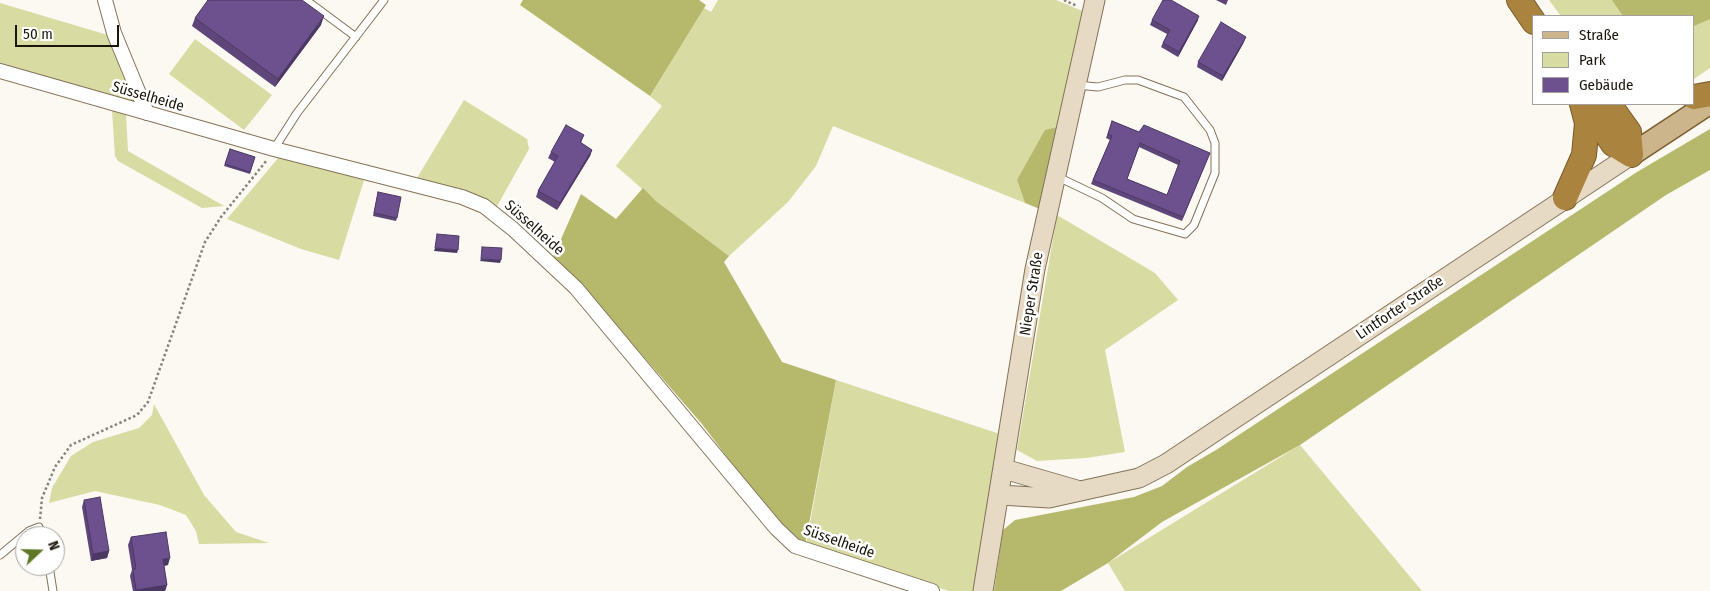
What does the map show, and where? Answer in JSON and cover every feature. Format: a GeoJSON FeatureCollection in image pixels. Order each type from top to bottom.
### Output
{"type":"FeatureCollection","features":[{"type":"Feature","properties":{"kind":"highway"},"geometry":{"type":"LineString","coordinates":[[1518,0],[1532,19]]}},
{"type":"Feature","properties":{"kind":"highway"},"geometry":{"type":"LineString","coordinates":[[1528,0],[1539,15]]}},
{"type":"Feature","properties":{"kind":"highway"},"geometry":{"type":"LineString","coordinates":[[1695,97],[1710,94]]}},
{"type":"Feature","properties":{"kind":"highway"},"geometry":{"type":"LineString","coordinates":[[1565,198],[1584,155],[1587,123],[1582,105]]}},
{"type":"Feature","properties":{"kind":"highway"},"geometry":{"type":"LineString","coordinates":[[1588,105],[1613,144],[1631,155]]}},
{"type":"Feature","properties":{"kind":"highway"},"geometry":{"type":"LineString","coordinates":[[1610,105],[1630,132],[1631,155]]}},
{"type":"Feature","properties":{"kind":"main road","name":"Nieper Straße"},"geometry":{"type":"LineString","coordinates":[[983,591],[1035,270],[1095,0]]}},
{"type":"Feature","properties":{"kind":"main road","name":"Lintforter Straße"},"geometry":{"type":"LineString","coordinates":[[1000,495],[1048,498],[1138,478],[1166,464],[1710,103]]}},
{"type":"Feature","properties":{"kind":"main road","name":"Lintforter Straße"},"geometry":{"type":"LineString","coordinates":[[1004,469],[1080,491]]}},
{"type":"Feature","properties":{"kind":"street"},"geometry":{"type":"LineString","coordinates":[[105,0],[114,33],[147,113]]}},
{"type":"Feature","properties":{"kind":"street","name":"Süsselheide"},"geometry":{"type":"LineString","coordinates":[[0,71],[274,149],[462,197],[484,206],[513,229],[576,288],[776,528],[795,546],[932,591]]}},
{"type":"Feature","properties":{"kind":"lane"},"geometry":{"type":"LineString","coordinates":[[306,0],[356,37]]}},
{"type":"Feature","properties":{"kind":"lane"},"geometry":{"type":"LineString","coordinates":[[274,149],[297,113],[384,0]]}},
{"type":"Feature","properties":{"kind":"lane"},"geometry":{"type":"LineString","coordinates":[[1055,176],[1102,198],[1133,219],[1185,234],[1194,224],[1215,174],[1215,143],[1210,130],[1184,97],[1138,80],[1125,80],[1098,87],[1076,86]]}},
{"type":"Feature","properties":{"kind":"lane"},"geometry":{"type":"LineString","coordinates":[[0,556],[15,543]]}},
{"type":"Feature","properties":{"kind":"lane"},"geometry":{"type":"LineString","coordinates":[[51,576],[53,591]]}},
{"type":"Feature","properties":{"kind":"path"},"geometry":{"type":"LineString","coordinates":[[39,526],[42,498],[55,467],[71,444],[137,415],[148,402],[206,242],[221,217],[264,166],[274,149]]}},
{"type":"Feature","properties":{"kind":"green space"},"geometry":{"type":"Polygon","coordinates":[[[523,0],[699,0],[706,5],[650,96],[520,5],[523,0]]]}},
{"type":"Feature","properties":{"kind":"green space"},"geometry":{"type":"Polygon","coordinates":[[[718,0],[1056,0],[1085,12],[1067,125],[1017,180],[1025,203],[833,126],[816,166],[788,202],[729,256],[656,201],[616,166],[662,106],[650,96],[704,8],[711,12],[718,0]]]}},
{"type":"Feature","properties":{"kind":"green space"},"geometry":{"type":"Polygon","coordinates":[[[1549,0],[1710,0],[1710,68],[1695,78],[1695,15],[1560,15],[1549,0]]]}},
{"type":"Feature","properties":{"kind":"green space"},"geometry":{"type":"Polygon","coordinates":[[[1612,0],[1710,0],[1710,19],[1695,26],[1695,15],[1622,15],[1612,0]]]}},
{"type":"Feature","properties":{"kind":"green space"},"geometry":{"type":"Polygon","coordinates":[[[0,3],[111,36],[136,103],[0,63],[0,3]]]}},
{"type":"Feature","properties":{"kind":"green space"},"geometry":{"type":"Polygon","coordinates":[[[195,39],[272,95],[244,130],[169,74],[195,39]]]}},
{"type":"Feature","properties":{"kind":"green space"},"geometry":{"type":"Polygon","coordinates":[[[464,100],[527,139],[529,149],[496,208],[466,191],[417,178],[464,100]]]}},
{"type":"Feature","properties":{"kind":"green space"},"geometry":{"type":"Polygon","coordinates":[[[112,110],[126,114],[128,151],[224,206],[202,208],[118,161],[115,156],[112,110]]]}},
{"type":"Feature","properties":{"kind":"green space"},"geometry":{"type":"Polygon","coordinates":[[[1067,125],[1047,212],[1025,203],[1017,180],[1045,130],[1067,125]]]}},
{"type":"Feature","properties":{"kind":"green space"},"geometry":{"type":"Polygon","coordinates":[[[1710,129],[1710,170],[1666,195],[1300,445],[1162,522],[1108,563],[1061,591],[994,591],[1003,530],[1015,520],[1134,497],[1162,486],[1187,467],[1216,450],[1637,172],[1710,129]]]}},
{"type":"Feature","properties":{"kind":"green space"},"geometry":{"type":"Polygon","coordinates":[[[279,157],[365,177],[339,260],[301,249],[227,219],[279,157]]]}},
{"type":"Feature","properties":{"kind":"green space"},"geometry":{"type":"Polygon","coordinates":[[[643,188],[656,201],[729,256],[724,262],[782,362],[836,380],[805,545],[780,525],[734,472],[733,465],[702,424],[577,280],[553,257],[581,194],[616,219],[643,188]]]}},
{"type":"Feature","properties":{"kind":"green space"},"geometry":{"type":"Polygon","coordinates":[[[1057,215],[1155,273],[1178,300],[1105,350],[1125,452],[1086,458],[1037,461],[1017,450],[1057,215]]]}},
{"type":"Feature","properties":{"kind":"green space"},"geometry":{"type":"Polygon","coordinates":[[[836,380],[1003,435],[975,591],[949,591],[806,545],[836,380]]]}},
{"type":"Feature","properties":{"kind":"green space"},"geometry":{"type":"Polygon","coordinates":[[[154,404],[204,495],[236,532],[269,543],[199,544],[196,531],[186,515],[160,505],[95,491],[49,503],[52,488],[71,456],[93,442],[139,428],[152,415],[154,404]]]}},
{"type":"Feature","properties":{"kind":"green space"},"geometry":{"type":"Polygon","coordinates":[[[1300,445],[1422,591],[1125,591],[1108,563],[1300,445]]]}},
{"type":"Feature","properties":{"kind":"building"},"geometry":{"type":"Polygon","coordinates":[[[208,0],[302,0],[324,16],[278,79],[195,18],[208,0]]]}},
{"type":"Feature","properties":{"kind":"building"},"geometry":{"type":"Polygon","coordinates":[[[1163,0],[1171,0],[1199,16],[1179,52],[1163,43],[1170,30],[1152,20],[1163,0]]]}},
{"type":"Feature","properties":{"kind":"building"},"geometry":{"type":"Polygon","coordinates":[[[1221,22],[1246,37],[1223,76],[1198,62],[1221,22]]]}},
{"type":"Feature","properties":{"kind":"building"},"geometry":{"type":"Polygon","coordinates":[[[1112,121],[1139,132],[1144,125],[1210,153],[1183,217],[1093,180],[1112,136],[1108,134],[1112,121]],[[1140,143],[1127,179],[1167,195],[1180,161],[1140,143]]]}},
{"type":"Feature","properties":{"kind":"building"},"geometry":{"type":"Polygon","coordinates":[[[566,125],[584,135],[580,142],[592,150],[560,203],[538,191],[558,156],[551,152],[566,125]]]}},
{"type":"Feature","properties":{"kind":"building"},"geometry":{"type":"Polygon","coordinates":[[[230,149],[255,157],[250,172],[225,164],[230,149]]]}},
{"type":"Feature","properties":{"kind":"building"},"geometry":{"type":"Polygon","coordinates":[[[378,192],[401,197],[397,218],[374,213],[378,192]]]}},
{"type":"Feature","properties":{"kind":"building"},"geometry":{"type":"Polygon","coordinates":[[[437,234],[459,236],[458,250],[435,248],[437,234]]]}},
{"type":"Feature","properties":{"kind":"building"},"geometry":{"type":"Polygon","coordinates":[[[482,247],[502,248],[501,260],[481,259],[482,247]]]}},
{"type":"Feature","properties":{"kind":"building"},"geometry":{"type":"Polygon","coordinates":[[[100,497],[109,551],[93,554],[84,500],[100,497]]]}},
{"type":"Feature","properties":{"kind":"building"},"geometry":{"type":"Polygon","coordinates":[[[166,532],[170,558],[163,559],[167,585],[136,590],[133,569],[136,569],[131,537],[166,532]]]}}]}
